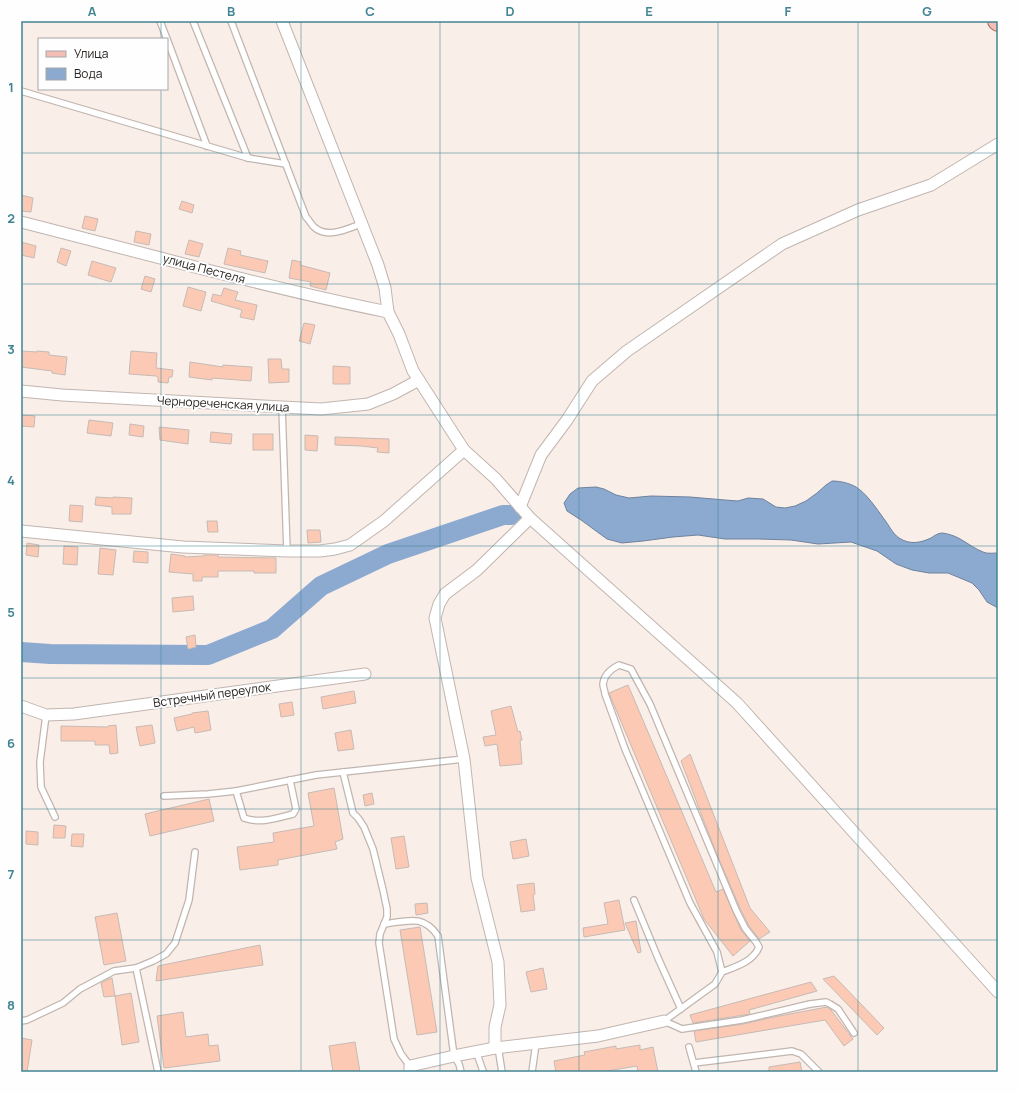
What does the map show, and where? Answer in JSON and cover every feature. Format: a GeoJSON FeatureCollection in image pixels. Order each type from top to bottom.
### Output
{"type":"FeatureCollection","features":[{"type":"Feature","properties":{"kind":"street"},"geometry":{"type":"LineString","coordinates":[[282,21],[378,265],[385,288],[388,312],[399,334],[413,371],[464,450],[496,479],[530,518],[737,703],[998,992]]}},
{"type":"Feature","properties":{"kind":"street"},"geometry":{"type":"LineString","coordinates":[[520,507],[541,455],[567,420],[592,381],[627,351],[782,244],[858,210],[931,185],[998,144]]}},
{"type":"Feature","properties":{"kind":"street","name":"улица Пестеля"},"geometry":{"type":"LineString","coordinates":[[21,222],[276,288],[388,312]]}},
{"type":"Feature","properties":{"kind":"street","name":"Чернореченская улица"},"geometry":{"type":"LineString","coordinates":[[21,391],[62,395],[321,409],[368,404],[393,394],[419,380]]}},
{"type":"Feature","properties":{"kind":"street"},"geometry":{"type":"LineString","coordinates":[[21,531],[183,547],[287,551],[320,551],[335,549],[350,545],[384,521],[464,450]]}},
{"type":"Feature","properties":{"kind":"street"},"geometry":{"type":"LineString","coordinates":[[497,1048],[496,1026],[500,1005],[498,962],[477,878],[464,759],[435,618],[439,604],[445,594],[478,570],[530,518]]}},
{"type":"Feature","properties":{"kind":"street","name":"Встречный переулок"},"geometry":{"type":"LineString","coordinates":[[21,706],[46,715],[74,714],[365,674]]}},
{"type":"Feature","properties":{"kind":"street"},"geometry":{"type":"LineString","coordinates":[[410,1069],[476,1051],[598,1036],[664,1021]]}},
{"type":"Feature","properties":{"kind":"lane"},"geometry":{"type":"LineString","coordinates":[[160,21],[167,38]]}},
{"type":"Feature","properties":{"kind":"lane"},"geometry":{"type":"LineString","coordinates":[[193,21],[248,158]]}},
{"type":"Feature","properties":{"kind":"lane"},"geometry":{"type":"LineString","coordinates":[[231,21],[306,217],[314,228],[324,233],[341,231],[361,224]]}},
{"type":"Feature","properties":{"kind":"lane"},"geometry":{"type":"LineString","coordinates":[[168,42],[207,146]]}},
{"type":"Feature","properties":{"kind":"lane"},"geometry":{"type":"LineString","coordinates":[[21,91],[248,158],[286,164]]}},
{"type":"Feature","properties":{"kind":"lane"},"geometry":{"type":"LineString","coordinates":[[282,407],[287,551]]}},
{"type":"Feature","properties":{"kind":"lane"},"geometry":{"type":"LineString","coordinates":[[664,1021],[715,984],[722,972],[745,962],[757,952],[759,947],[736,910],[650,704],[631,669],[619,665],[610,670],[606,677],[603,684],[605,694],[625,749],[690,903],[717,952],[722,972]]}},
{"type":"Feature","properties":{"kind":"lane"},"geometry":{"type":"LineString","coordinates":[[46,715],[40,762],[41,787],[55,816]]}},
{"type":"Feature","properties":{"kind":"lane"},"geometry":{"type":"LineString","coordinates":[[164,796],[236,791],[290,780],[343,772],[464,759]]}},
{"type":"Feature","properties":{"kind":"lane"},"geometry":{"type":"LineString","coordinates":[[343,772],[353,813],[364,827],[373,849],[384,890],[387,917],[380,934],[380,943],[394,1039],[400,1054],[410,1069]]}},
{"type":"Feature","properties":{"kind":"lane"},"geometry":{"type":"LineString","coordinates":[[236,791],[244,818],[252,821],[272,819],[293,814],[296,809],[290,780]]}},
{"type":"Feature","properties":{"kind":"lane"},"geometry":{"type":"LineString","coordinates":[[21,1021],[27,1020],[63,1003],[80,989],[114,971],[136,968],[166,954],[175,943],[189,900],[195,852]]}},
{"type":"Feature","properties":{"kind":"lane"},"geometry":{"type":"LineString","coordinates":[[634,900],[681,1009]]}},
{"type":"Feature","properties":{"kind":"lane"},"geometry":{"type":"LineString","coordinates":[[384,924],[419,920],[433,929],[438,936],[454,1056],[459,1064],[461,1072]]}},
{"type":"Feature","properties":{"kind":"lane"},"geometry":{"type":"LineString","coordinates":[[136,968],[158,1072]]}},
{"type":"Feature","properties":{"kind":"lane"},"geometry":{"type":"LineString","coordinates":[[664,1021],[682,1029],[723,1023],[810,1004],[826,1002],[838,1009],[854,1033]]}},
{"type":"Feature","properties":{"kind":"lane"},"geometry":{"type":"LineString","coordinates":[[532,1072],[536,1043]]}},
{"type":"Feature","properties":{"kind":"lane"},"geometry":{"type":"LineString","coordinates":[[689,1047],[696,1072]]}},
{"type":"Feature","properties":{"kind":"lane"},"geometry":{"type":"LineString","coordinates":[[497,1048],[502,1072]]}},
{"type":"Feature","properties":{"kind":"lane"},"geometry":{"type":"LineString","coordinates":[[694,1064],[792,1050],[801,1054],[819,1072]]}},
{"type":"Feature","properties":{"kind":"lane"},"geometry":{"type":"LineString","coordinates":[[476,1051],[484,1072]]}},
{"type":"Feature","properties":{"kind":"water"},"geometry":{"type":"Polygon","coordinates":[[[832,481],[847,483],[864,493],[894,534],[907,542],[927,540],[942,533],[959,538],[985,553],[998,553],[998,608],[987,602],[972,583],[948,573],[929,573],[912,570],[896,564],[877,551],[851,542],[818,544],[791,540],[725,539],[698,535],[622,543],[607,539],[567,511],[564,503],[570,494],[578,488],[596,487],[616,495],[629,498],[651,496],[690,497],[738,501],[748,498],[763,499],[776,507],[785,508],[795,506],[806,501],[832,481]]]}},
{"type":"Feature","properties":{"kind":"building"},"geometry":{"type":"Polygon","coordinates":[[[21,195],[33,198],[31,212],[21,211],[21,195]]]}},
{"type":"Feature","properties":{"kind":"building"},"geometry":{"type":"Polygon","coordinates":[[[182,201],[194,205],[192,213],[179,209],[182,201]]]}},
{"type":"Feature","properties":{"kind":"building"},"geometry":{"type":"Polygon","coordinates":[[[85,216],[98,219],[95,231],[82,228],[85,216]]]}},
{"type":"Feature","properties":{"kind":"building"},"geometry":{"type":"Polygon","coordinates":[[[136,231],[151,234],[149,245],[134,242],[136,231]]]}},
{"type":"Feature","properties":{"kind":"building"},"geometry":{"type":"Polygon","coordinates":[[[189,240],[203,244],[199,257],[185,254],[189,240]]]}},
{"type":"Feature","properties":{"kind":"building"},"geometry":{"type":"Polygon","coordinates":[[[21,242],[36,246],[34,258],[21,255],[21,242]]]}},
{"type":"Feature","properties":{"kind":"building"},"geometry":{"type":"Polygon","coordinates":[[[61,248],[71,251],[66,266],[57,262],[61,248]]]}},
{"type":"Feature","properties":{"kind":"building"},"geometry":{"type":"Polygon","coordinates":[[[228,248],[241,251],[240,255],[268,261],[265,273],[224,264],[228,248]]]}},
{"type":"Feature","properties":{"kind":"building"},"geometry":{"type":"Polygon","coordinates":[[[292,260],[301,262],[300,265],[330,273],[326,290],[310,286],[311,282],[289,278],[292,260]]]}},
{"type":"Feature","properties":{"kind":"building"},"geometry":{"type":"Polygon","coordinates":[[[92,261],[116,268],[111,282],[88,275],[92,261]]]}},
{"type":"Feature","properties":{"kind":"building"},"geometry":{"type":"Polygon","coordinates":[[[145,276],[155,279],[151,292],[141,289],[145,276]]]}},
{"type":"Feature","properties":{"kind":"building"},"geometry":{"type":"Polygon","coordinates":[[[188,287],[206,292],[201,311],[183,306],[188,287]]]}},
{"type":"Feature","properties":{"kind":"building"},"geometry":{"type":"Polygon","coordinates":[[[224,288],[238,292],[235,300],[257,305],[254,320],[240,317],[242,310],[211,301],[213,294],[221,296],[224,288]]]}},
{"type":"Feature","properties":{"kind":"building"},"geometry":{"type":"Polygon","coordinates":[[[304,323],[315,325],[310,344],[299,341],[304,323]]]}},
{"type":"Feature","properties":{"kind":"building"},"geometry":{"type":"Polygon","coordinates":[[[21,351],[49,352],[49,355],[67,357],[65,375],[52,373],[52,371],[21,367],[21,351]]]}},
{"type":"Feature","properties":{"kind":"building"},"geometry":{"type":"Polygon","coordinates":[[[131,351],[157,353],[156,368],[173,370],[172,377],[169,377],[168,383],[158,382],[158,377],[156,376],[129,374],[131,351]]]}},
{"type":"Feature","properties":{"kind":"building"},"geometry":{"type":"Polygon","coordinates":[[[268,359],[281,359],[282,369],[289,369],[289,382],[269,383],[268,359]]]}},
{"type":"Feature","properties":{"kind":"building"},"geometry":{"type":"Polygon","coordinates":[[[190,362],[223,367],[223,365],[252,367],[251,381],[212,378],[212,380],[189,377],[190,362]]]}},
{"type":"Feature","properties":{"kind":"building"},"geometry":{"type":"Polygon","coordinates":[[[333,366],[350,367],[350,384],[333,384],[333,366]]]}},
{"type":"Feature","properties":{"kind":"building"},"geometry":{"type":"Polygon","coordinates":[[[21,415],[35,416],[34,427],[21,426],[21,415]]]}},
{"type":"Feature","properties":{"kind":"building"},"geometry":{"type":"Polygon","coordinates":[[[89,420],[113,423],[111,436],[87,433],[89,420]]]}},
{"type":"Feature","properties":{"kind":"building"},"geometry":{"type":"Polygon","coordinates":[[[130,424],[144,426],[143,437],[129,435],[130,424]]]}},
{"type":"Feature","properties":{"kind":"building"},"geometry":{"type":"Polygon","coordinates":[[[159,427],[189,430],[188,444],[160,440],[159,427]]]}},
{"type":"Feature","properties":{"kind":"building"},"geometry":{"type":"Polygon","coordinates":[[[211,432],[232,434],[231,444],[210,442],[211,432]]]}},
{"type":"Feature","properties":{"kind":"building"},"geometry":{"type":"Polygon","coordinates":[[[253,434],[273,434],[273,450],[253,450],[253,434]]]}},
{"type":"Feature","properties":{"kind":"building"},"geometry":{"type":"Polygon","coordinates":[[[305,435],[318,436],[317,451],[305,450],[305,435]]]}},
{"type":"Feature","properties":{"kind":"building"},"geometry":{"type":"Polygon","coordinates":[[[335,437],[389,439],[389,453],[377,452],[378,448],[335,445],[335,437]]]}},
{"type":"Feature","properties":{"kind":"building"},"geometry":{"type":"Polygon","coordinates":[[[96,497],[132,498],[131,514],[112,514],[112,507],[95,505],[96,497]]]}},
{"type":"Feature","properties":{"kind":"building"},"geometry":{"type":"Polygon","coordinates":[[[70,505],[83,506],[82,522],[69,521],[70,505]]]}},
{"type":"Feature","properties":{"kind":"building"},"geometry":{"type":"Polygon","coordinates":[[[207,521],[217,521],[218,532],[208,532],[207,521]]]}},
{"type":"Feature","properties":{"kind":"building"},"geometry":{"type":"Polygon","coordinates":[[[307,530],[320,530],[321,542],[308,543],[307,530]]]}},
{"type":"Feature","properties":{"kind":"building"},"geometry":{"type":"Polygon","coordinates":[[[27,543],[39,545],[38,557],[26,555],[27,543]]]}},
{"type":"Feature","properties":{"kind":"building"},"geometry":{"type":"Polygon","coordinates":[[[64,546],[78,547],[77,565],[63,564],[64,546]]]}},
{"type":"Feature","properties":{"kind":"building"},"geometry":{"type":"Polygon","coordinates":[[[100,548],[116,550],[113,575],[98,574],[100,548]]]}},
{"type":"Feature","properties":{"kind":"building"},"geometry":{"type":"Polygon","coordinates":[[[134,551],[148,552],[148,563],[133,562],[134,551]]]}},
{"type":"Feature","properties":{"kind":"building"},"geometry":{"type":"Polygon","coordinates":[[[171,554],[185,557],[218,555],[218,557],[276,558],[276,573],[254,573],[254,571],[218,571],[218,577],[202,577],[202,581],[193,581],[193,574],[169,572],[171,554]]]}},
{"type":"Feature","properties":{"kind":"building"},"geometry":{"type":"Polygon","coordinates":[[[193,596],[194,610],[173,612],[172,598],[193,596]]]}},
{"type":"Feature","properties":{"kind":"building"},"geometry":{"type":"Polygon","coordinates":[[[195,635],[196,647],[188,649],[186,637],[195,635]]]}},
{"type":"Feature","properties":{"kind":"building"},"geometry":{"type":"Polygon","coordinates":[[[628,685],[716,892],[723,889],[741,930],[750,941],[733,956],[704,919],[609,693],[628,685]]]}},
{"type":"Feature","properties":{"kind":"building"},"geometry":{"type":"Polygon","coordinates":[[[354,691],[356,703],[323,709],[321,697],[354,691]]]}},
{"type":"Feature","properties":{"kind":"building"},"geometry":{"type":"Polygon","coordinates":[[[292,702],[294,715],[281,717],[279,704],[292,702]]]}},
{"type":"Feature","properties":{"kind":"building"},"geometry":{"type":"Polygon","coordinates":[[[511,706],[518,732],[520,731],[522,740],[520,740],[522,764],[500,766],[497,744],[485,746],[483,737],[496,735],[491,711],[511,706]]]}},
{"type":"Feature","properties":{"kind":"building"},"geometry":{"type":"Polygon","coordinates":[[[208,711],[211,730],[195,733],[194,727],[177,731],[174,718],[192,713],[208,711]]]}},
{"type":"Feature","properties":{"kind":"building"},"geometry":{"type":"Polygon","coordinates":[[[116,725],[118,753],[110,754],[109,745],[95,745],[95,741],[61,741],[61,726],[108,727],[116,725]]]}},
{"type":"Feature","properties":{"kind":"building"},"geometry":{"type":"Polygon","coordinates":[[[152,725],[155,743],[140,746],[136,727],[152,725]]]}},
{"type":"Feature","properties":{"kind":"building"},"geometry":{"type":"Polygon","coordinates":[[[351,730],[354,749],[338,751],[335,733],[351,730]]]}},
{"type":"Feature","properties":{"kind":"building"},"geometry":{"type":"Polygon","coordinates":[[[690,754],[750,908],[770,932],[759,939],[749,926],[740,908],[715,850],[681,761],[690,754]]]}},
{"type":"Feature","properties":{"kind":"building"},"geometry":{"type":"Polygon","coordinates":[[[334,788],[343,839],[335,842],[337,849],[278,860],[278,865],[240,870],[237,847],[274,842],[273,833],[314,826],[308,793],[334,788]]]}},
{"type":"Feature","properties":{"kind":"building"},"geometry":{"type":"Polygon","coordinates":[[[372,793],[374,804],[365,806],[363,795],[372,793]]]}},
{"type":"Feature","properties":{"kind":"building"},"geometry":{"type":"Polygon","coordinates":[[[209,799],[214,821],[150,836],[145,814],[209,799]]]}},
{"type":"Feature","properties":{"kind":"building"},"geometry":{"type":"Polygon","coordinates":[[[54,825],[66,826],[65,838],[53,838],[54,825]]]}},
{"type":"Feature","properties":{"kind":"building"},"geometry":{"type":"Polygon","coordinates":[[[26,831],[38,832],[38,845],[26,844],[26,831]]]}},
{"type":"Feature","properties":{"kind":"building"},"geometry":{"type":"Polygon","coordinates":[[[72,834],[84,834],[83,847],[71,846],[72,834]]]}},
{"type":"Feature","properties":{"kind":"building"},"geometry":{"type":"Polygon","coordinates":[[[404,836],[409,867],[396,869],[391,838],[404,836]]]}},
{"type":"Feature","properties":{"kind":"building"},"geometry":{"type":"Polygon","coordinates":[[[526,839],[529,856],[513,859],[510,842],[526,839]]]}},
{"type":"Feature","properties":{"kind":"building"},"geometry":{"type":"Polygon","coordinates":[[[534,883],[535,894],[533,895],[535,910],[521,912],[517,885],[534,883]]]}},
{"type":"Feature","properties":{"kind":"building"},"geometry":{"type":"Polygon","coordinates":[[[619,900],[625,930],[584,937],[583,928],[608,924],[604,903],[619,900]]]}},
{"type":"Feature","properties":{"kind":"building"},"geometry":{"type":"Polygon","coordinates":[[[427,903],[428,913],[416,915],[415,904],[427,903]]]}},
{"type":"Feature","properties":{"kind":"building"},"geometry":{"type":"Polygon","coordinates":[[[117,913],[126,961],[104,965],[95,917],[117,913]]]}},
{"type":"Feature","properties":{"kind":"building"},"geometry":{"type":"Polygon","coordinates":[[[636,921],[641,952],[638,953],[625,923],[636,921]]]}},
{"type":"Feature","properties":{"kind":"building"},"geometry":{"type":"Polygon","coordinates":[[[420,927],[437,1032],[417,1035],[400,930],[420,927]]]}},
{"type":"Feature","properties":{"kind":"building"},"geometry":{"type":"Polygon","coordinates":[[[260,945],[263,965],[156,981],[158,966],[260,945]]]}},
{"type":"Feature","properties":{"kind":"building"},"geometry":{"type":"Polygon","coordinates":[[[543,968],[547,989],[531,992],[526,972],[543,968]]]}},
{"type":"Feature","properties":{"kind":"building"},"geometry":{"type":"Polygon","coordinates":[[[834,976],[884,1028],[877,1035],[823,979],[834,976]]]}},
{"type":"Feature","properties":{"kind":"building"},"geometry":{"type":"Polygon","coordinates":[[[112,978],[115,996],[104,997],[101,983],[112,978]]]}},
{"type":"Feature","properties":{"kind":"building"},"geometry":{"type":"Polygon","coordinates":[[[811,982],[817,991],[749,1010],[750,1014],[693,1023],[690,1015],[811,982]]]}},
{"type":"Feature","properties":{"kind":"building"},"geometry":{"type":"Polygon","coordinates":[[[131,993],[139,1042],[122,1045],[115,996],[131,993]]]}},
{"type":"Feature","properties":{"kind":"building"},"geometry":{"type":"Polygon","coordinates":[[[827,1007],[831,1010],[853,1039],[844,1046],[825,1020],[696,1042],[694,1031],[743,1024],[827,1007]]]}},
{"type":"Feature","properties":{"kind":"building"},"geometry":{"type":"Polygon","coordinates":[[[183,1012],[186,1037],[208,1034],[209,1046],[218,1045],[220,1061],[164,1068],[157,1016],[183,1012]]]}},
{"type":"Feature","properties":{"kind":"building"},"geometry":{"type":"Polygon","coordinates":[[[21,1038],[32,1040],[27,1072],[21,1072],[21,1038]]]}},
{"type":"Feature","properties":{"kind":"building"},"geometry":{"type":"Polygon","coordinates":[[[355,1042],[360,1072],[333,1072],[329,1046],[355,1042]]]}},
{"type":"Feature","properties":{"kind":"building"},"geometry":{"type":"Polygon","coordinates":[[[640,1045],[640,1050],[653,1047],[658,1072],[638,1072],[637,1066],[601,1072],[556,1072],[554,1061],[585,1055],[584,1052],[616,1046],[616,1049],[640,1045]]]}},
{"type":"Feature","properties":{"kind":"building"},"geometry":{"type":"Polygon","coordinates":[[[800,1062],[802,1072],[769,1072],[769,1067],[800,1062]]]}},
{"type":"Feature","properties":{"kind":"waterway"},"geometry":{"type":"LineString","coordinates":[[21,652],[50,654],[208,655],[272,629],[321,586],[388,554],[503,515],[512,515]]}}]}
